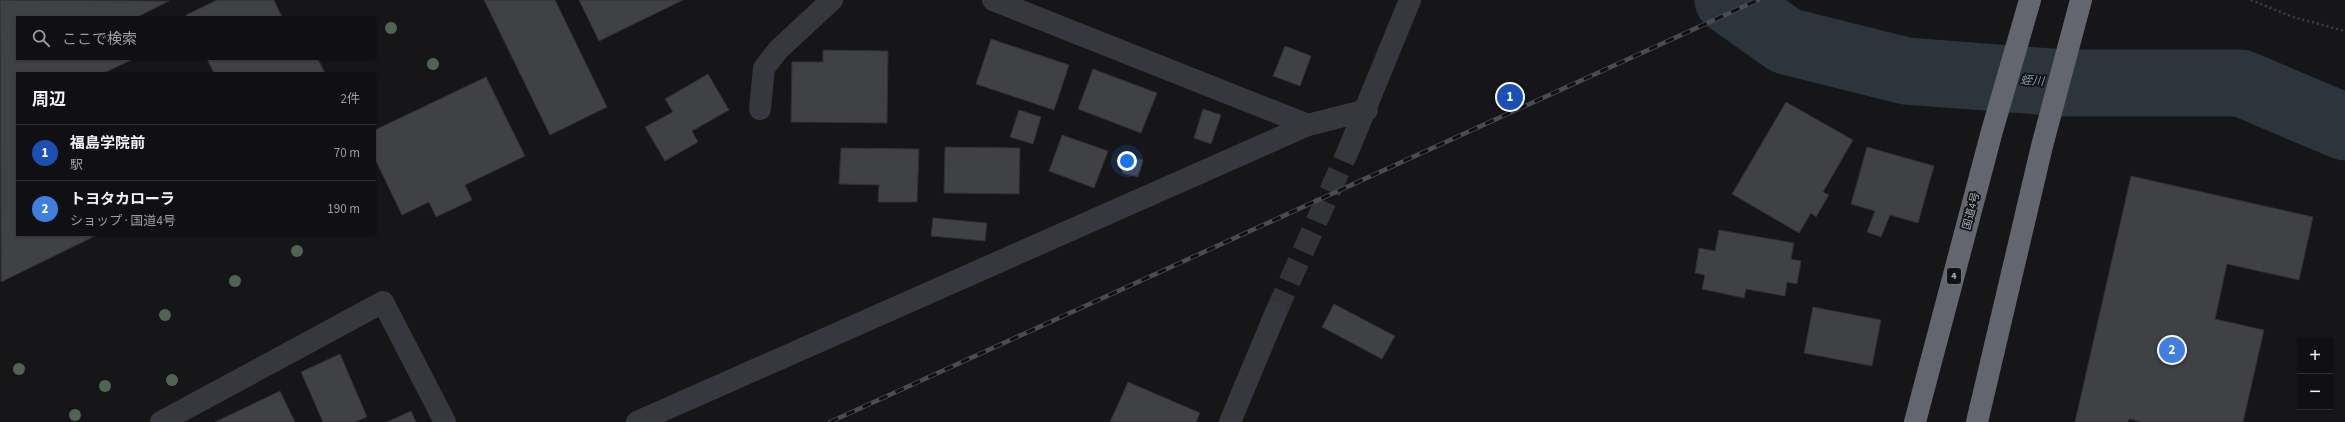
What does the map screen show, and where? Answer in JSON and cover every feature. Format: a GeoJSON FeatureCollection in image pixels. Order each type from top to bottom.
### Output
{"type":"FeatureCollection","features":[{"type":"Feature","properties":{"kind":"highway","name":"国道4号"},"geometry":{"type":"LineString","coordinates":[[1915,422],[1992,131],[2030,0]]}},
{"type":"Feature","properties":{"kind":"highway"},"geometry":{"type":"LineString","coordinates":[[1977,422],[2042,146],[2081,0]]}},
{"type":"Feature","properties":{"kind":"street"},"geometry":{"type":"LineString","coordinates":[[760,109],[764,68],[779,49],[832,0]]}},
{"type":"Feature","properties":{"kind":"street"},"geometry":{"type":"LineString","coordinates":[[993,0],[1308,125]]}},
{"type":"Feature","properties":{"kind":"street"},"geometry":{"type":"LineString","coordinates":[[1348,151],[1367,110],[1410,0]]}},
{"type":"Feature","properties":{"kind":"street"},"geometry":{"type":"LineString","coordinates":[[637,422],[1308,125],[1367,110]]}},
{"type":"Feature","properties":{"kind":"street"},"geometry":{"type":"LineString","coordinates":[[161,422],[383,302],[445,422]]}},
{"type":"Feature","properties":{"kind":"street"},"geometry":{"type":"LineString","coordinates":[[1230,422],[1276,312]]}},
{"type":"Feature","properties":{"kind":"path"},"geometry":{"type":"LineString","coordinates":[[2251,0],[2293,16],[2345,31]]}},
{"type":"Feature","properties":{"kind":"building"},"geometry":{"type":"Polygon","coordinates":[[[0,0],[169,1],[139,16],[16,16],[16,60],[131,60],[106,72],[16,72],[16,236],[95,236],[1,282],[0,0]]]}},
{"type":"Feature","properties":{"kind":"building"},"geometry":{"type":"Polygon","coordinates":[[[217,0],[274,0],[282,16],[186,16],[217,0]]]}},
{"type":"Feature","properties":{"kind":"building"},"geometry":{"type":"Polygon","coordinates":[[[484,0],[555,0],[607,107],[550,135],[484,0]]]}},
{"type":"Feature","properties":{"kind":"building"},"geometry":{"type":"Polygon","coordinates":[[[579,0],[683,0],[599,41],[579,0]]]}},
{"type":"Feature","properties":{"kind":"building"},"geometry":{"type":"Polygon","coordinates":[[[991,39],[1069,65],[1054,110],[976,84],[991,39]]]}},
{"type":"Feature","properties":{"kind":"building"},"geometry":{"type":"Polygon","coordinates":[[[1285,46],[1311,56],[1300,86],[1273,76],[1285,46]]]}},
{"type":"Feature","properties":{"kind":"building"},"geometry":{"type":"Polygon","coordinates":[[[823,50],[888,51],[887,123],[791,122],[792,62],[823,62],[823,50]]]}},
{"type":"Feature","properties":{"kind":"building"},"geometry":{"type":"Polygon","coordinates":[[[208,60],[318,60],[324,72],[214,72],[208,60]]]}},
{"type":"Feature","properties":{"kind":"building"},"geometry":{"type":"Polygon","coordinates":[[[1093,69],[1157,93],[1141,133],[1078,109],[1093,69]]]}},
{"type":"Feature","properties":{"kind":"building"},"geometry":{"type":"Polygon","coordinates":[[[708,74],[729,110],[692,131],[698,142],[665,161],[645,127],[673,112],[665,99],[708,74]]]}},
{"type":"Feature","properties":{"kind":"building"},"geometry":{"type":"Polygon","coordinates":[[[486,77],[525,156],[465,185],[472,200],[436,217],[429,202],[402,215],[376,161],[376,130],[486,77]]]}},
{"type":"Feature","properties":{"kind":"building"},"geometry":{"type":"Polygon","coordinates":[[[1786,102],[1853,140],[1823,192],[1829,195],[1816,217],[1811,213],[1799,233],[1732,194],[1786,102]]]}},
{"type":"Feature","properties":{"kind":"building"},"geometry":{"type":"Polygon","coordinates":[[[1203,109],[1221,115],[1211,144],[1194,138],[1203,109]]]}},
{"type":"Feature","properties":{"kind":"building"},"geometry":{"type":"Polygon","coordinates":[[[1019,110],[1041,117],[1033,144],[1010,137],[1019,110]]]}},
{"type":"Feature","properties":{"kind":"building"},"geometry":{"type":"Polygon","coordinates":[[[1062,135],[1108,151],[1094,188],[1049,171],[1062,135]]]}},
{"type":"Feature","properties":{"kind":"building"},"geometry":{"type":"Polygon","coordinates":[[[945,147],[1020,148],[1019,194],[944,193],[945,147]]]}},
{"type":"Feature","properties":{"kind":"building"},"geometry":{"type":"Polygon","coordinates":[[[1867,147],[1934,166],[1918,223],[1890,215],[1881,237],[1867,232],[1875,211],[1851,204],[1867,147]]]}},
{"type":"Feature","properties":{"kind":"building"},"geometry":{"type":"Polygon","coordinates":[[[841,148],[919,149],[917,202],[878,202],[879,185],[839,184],[841,148]]]}},
{"type":"Feature","properties":{"kind":"building"},"geometry":{"type":"Polygon","coordinates":[[[1127,156],[1143,160],[1138,177],[1122,173],[1127,156]]]}},
{"type":"Feature","properties":{"kind":"building"},"geometry":{"type":"Polygon","coordinates":[[[2131,176],[2313,217],[2299,280],[2227,264],[2215,319],[2264,330],[2243,422],[2142,422],[2129,419],[2128,422],[2075,422],[2131,176]]]}},
{"type":"Feature","properties":{"kind":"building"},"geometry":{"type":"Polygon","coordinates":[[[933,218],[987,223],[985,241],[931,236],[933,218]]]}},
{"type":"Feature","properties":{"kind":"building"},"geometry":{"type":"Polygon","coordinates":[[[1719,230],[1794,243],[1791,259],[1801,261],[1797,284],[1787,282],[1785,296],[1746,289],[1744,298],[1702,289],[1705,275],[1695,273],[1699,248],[1715,251],[1719,230]]]}},
{"type":"Feature","properties":{"kind":"building"},"geometry":{"type":"Polygon","coordinates":[[[1334,304],[1395,336],[1382,359],[1322,327],[1334,304]]]}},
{"type":"Feature","properties":{"kind":"building"},"geometry":{"type":"Polygon","coordinates":[[[1813,307],[1881,320],[1872,366],[1804,353],[1813,307]]]}},
{"type":"Feature","properties":{"kind":"building"},"geometry":{"type":"Polygon","coordinates":[[[340,354],[367,417],[355,422],[323,422],[301,372],[340,354]]]}},
{"type":"Feature","properties":{"kind":"building"},"geometry":{"type":"Polygon","coordinates":[[[1128,382],[1200,413],[1196,422],[1110,422],[1128,382]]]}},
{"type":"Feature","properties":{"kind":"building"},"geometry":{"type":"Polygon","coordinates":[[[280,391],[295,422],[215,422],[280,391]]]}},
{"type":"Feature","properties":{"kind":"building"},"geometry":{"type":"Polygon","coordinates":[[[411,411],[416,422],[387,422],[411,411]]]}},
{"type":"Feature","properties":{"kind":"waterway","name":"蛭川"},"geometry":{"type":"LineString","coordinates":[[1728,0],[1786,41],[1906,71],[2064,83],[2241,83],[2345,127]]}},
{"type":"Feature","properties":{"kind":"tunnel"},"geometry":{"type":"LineString","coordinates":[[1276,312],[1348,151]]}},
{"type":"Feature","properties":{"kind":"railway"},"geometry":{"type":"LineString","coordinates":[[830,422],[1758,0]]}},
{"type":"Feature","properties":{"kind":"place","name":"福島学院前"},"geometry":{"type":"Point","coordinates":[1510,97]}},
{"type":"Feature","properties":{"kind":"place","name":"トヨタカローラ"},"geometry":{"type":"Point","coordinates":[2172,350]}}]}
